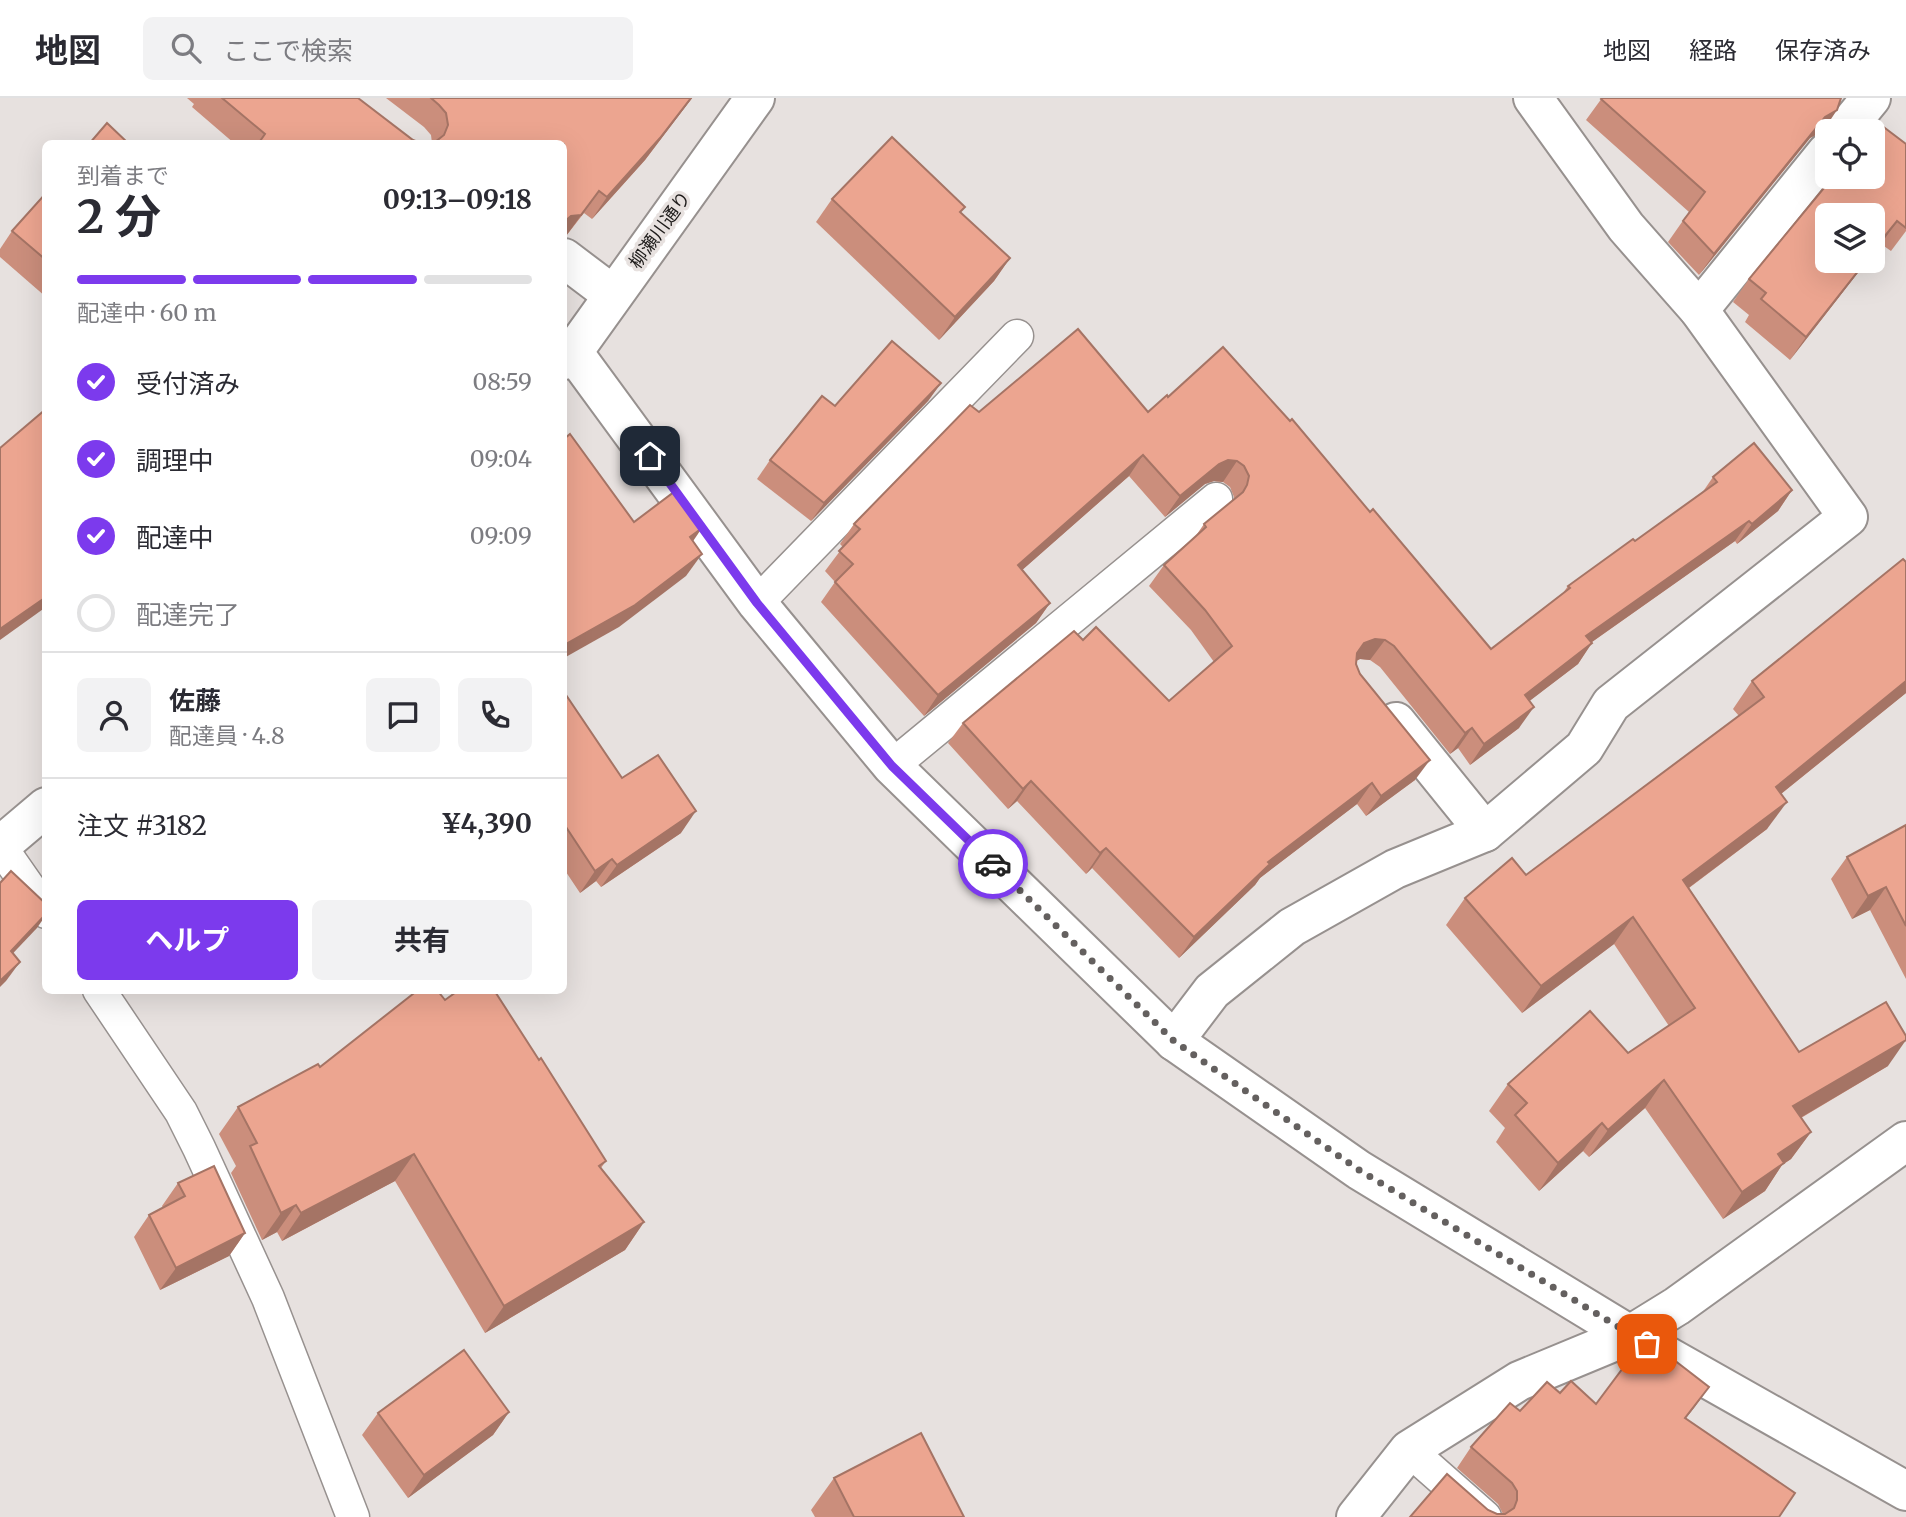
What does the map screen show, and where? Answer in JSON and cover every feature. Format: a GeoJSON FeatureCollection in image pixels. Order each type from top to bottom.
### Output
{"type":"FeatureCollection","features":[{"type":"Feature","properties":{"kind":"street","name":"柳瀬川通り"},"geometry":{"type":"LineString","coordinates":[[568,356],[755,98]]}},
{"type":"Feature","properties":{"kind":"street"},"geometry":{"type":"LineString","coordinates":[[1854,119],[1871,98]]}},
{"type":"Feature","properties":{"kind":"street"},"geometry":{"type":"LineString","coordinates":[[1174,1041],[1212,991],[1292,927],[1395,869],[1485,832],[1584,748],[1611,704],[1848,517],[1699,310],[1626,228],[1543,103]]}},
{"type":"Feature","properties":{"kind":"street"},"geometry":{"type":"LineString","coordinates":[[1699,310],[1815,167]]}},
{"type":"Feature","properties":{"kind":"street"},"geometry":{"type":"LineString","coordinates":[[567,260],[613,295]]}},
{"type":"Feature","properties":{"kind":"street"},"geometry":{"type":"LineString","coordinates":[[568,356],[757,603],[892,766],[1174,1041],[1359,1170],[1630,1335],[1906,1491]]}},
{"type":"Feature","properties":{"kind":"street"},"geometry":{"type":"LineString","coordinates":[[1371,692],[1485,832]]}},
{"type":"Feature","properties":{"kind":"street"},"geometry":{"type":"LineString","coordinates":[[0,846],[42,810]]}},
{"type":"Feature","properties":{"kind":"street"},"geometry":{"type":"LineString","coordinates":[[1356,1517],[1409,1450],[1519,1381],[1630,1335],[1677,1306],[1906,1141]]}},
{"type":"Feature","properties":{"kind":"lane"},"geometry":{"type":"LineString","coordinates":[[757,603],[1017,336]]}},
{"type":"Feature","properties":{"kind":"lane"},"geometry":{"type":"LineString","coordinates":[[892,766],[1216,499]]}},
{"type":"Feature","properties":{"kind":"lane"},"geometry":{"type":"LineString","coordinates":[[0,846],[42,906]]}},
{"type":"Feature","properties":{"kind":"lane"},"geometry":{"type":"LineString","coordinates":[[102,994],[181,1112],[199,1148],[268,1298],[353,1517]]}},
{"type":"Feature","properties":{"kind":"lane"},"geometry":{"type":"LineString","coordinates":[[1409,1450],[1485,1517]]}},
{"type":"Feature","properties":{"kind":"building"},"geometry":{"type":"Polygon","coordinates":[[[222,98],[358,98],[413,140],[261,140],[265,134],[222,98]]]}},
{"type":"Feature","properties":{"kind":"building"},"geometry":{"type":"Polygon","coordinates":[[[431,98],[691,98],[660,138],[607,197],[599,191],[581,215],[567,219],[567,140],[438,140],[444,135],[448,125],[446,113],[431,98]]]}},
{"type":"Feature","properties":{"kind":"building"},"geometry":{"type":"Polygon","coordinates":[[[1841,98],[1837,110],[1823,119],[1815,119],[1815,129],[1714,254],[1683,221],[1705,192],[1601,99],[1841,98]]]}},
{"type":"Feature","properties":{"kind":"building"},"geometry":{"type":"Polygon","coordinates":[[[107,123],[125,140],[92,140],[107,123]]]}},
{"type":"Feature","properties":{"kind":"building"},"geometry":{"type":"Polygon","coordinates":[[[1885,128],[1906,144],[1906,228],[1897,221],[1885,236],[1885,203],[1815,203],[1815,273],[1857,273],[1806,337],[1761,299],[1766,293],[1749,279],[1823,189],[1885,189],[1885,128]]]}},
{"type":"Feature","properties":{"kind":"building"},"geometry":{"type":"Polygon","coordinates":[[[892,137],[965,207],[960,212],[1010,258],[955,317],[832,199],[892,137]]]}},
{"type":"Feature","properties":{"kind":"building"},"geometry":{"type":"Polygon","coordinates":[[[42,197],[42,257],[12,231],[42,197]]]}},
{"type":"Feature","properties":{"kind":"building"},"geometry":{"type":"Polygon","coordinates":[[[1078,329],[1148,412],[1223,347],[1290,421],[1292,419],[1370,512],[1373,509],[1491,649],[1570,588],[1568,586],[1717,482],[1713,477],[1754,443],[1792,490],[1752,524],[1749,521],[1586,636],[1592,643],[1525,695],[1534,707],[1484,744],[1472,728],[1465,733],[1394,646],[1385,640],[1375,639],[1364,643],[1357,653],[1356,664],[1360,674],[1430,760],[1381,796],[1372,783],[1268,862],[1270,864],[1194,937],[1106,848],[1100,853],[1031,781],[1023,789],[963,723],[1074,631],[1083,640],[1096,627],[1169,701],[1232,646],[1205,610],[1164,565],[1206,527],[1204,524],[1243,492],[1249,476],[1244,466],[1237,461],[1228,460],[1219,464],[1180,496],[1143,455],[1018,565],[1050,603],[938,695],[835,582],[853,564],[839,551],[860,529],[854,524],[970,405],[979,412],[1078,329]]]}},
{"type":"Feature","properties":{"kind":"building"},"geometry":{"type":"Polygon","coordinates":[[[892,341],[941,383],[824,503],[770,460],[822,396],[835,406],[892,341]]]}},
{"type":"Feature","properties":{"kind":"building"},"geometry":{"type":"Polygon","coordinates":[[[42,412],[42,600],[0,629],[0,448],[42,412]]]}},
{"type":"Feature","properties":{"kind":"building"},"geometry":{"type":"Polygon","coordinates":[[[570,434],[634,522],[674,492],[702,528],[690,537],[702,554],[635,605],[567,643],[567,436],[570,434]]]}},
{"type":"Feature","properties":{"kind":"building"},"geometry":{"type":"Polygon","coordinates":[[[1903,559],[1906,562],[1906,681],[1776,787],[1787,802],[1683,880],[1799,1052],[1886,1002],[1906,1040],[1793,1106],[1811,1132],[1778,1154],[1784,1163],[1742,1192],[1664,1080],[1608,1130],[1602,1123],[1558,1163],[1515,1115],[1527,1103],[1508,1084],[1590,1011],[1628,1053],[1695,1008],[1633,917],[1541,986],[1465,898],[1512,858],[1526,875],[1764,697],[1752,681],[1903,559]]]}},
{"type":"Feature","properties":{"kind":"building"},"geometry":{"type":"Polygon","coordinates":[[[567,696],[622,778],[658,755],[696,811],[617,865],[612,859],[595,871],[567,829],[567,696]]]}},
{"type":"Feature","properties":{"kind":"building"},"geometry":{"type":"Polygon","coordinates":[[[1906,825],[1906,926],[1886,887],[1868,896],[1847,857],[1906,825]]]}},
{"type":"Feature","properties":{"kind":"building"},"geometry":{"type":"Polygon","coordinates":[[[11,871],[42,900],[42,918],[11,951],[20,962],[0,981],[0,883],[11,871]]]}},
{"type":"Feature","properties":{"kind":"building"},"geometry":{"type":"Polygon","coordinates":[[[413,994],[440,994],[445,1000],[453,994],[497,994],[606,1161],[599,1166],[644,1222],[504,1306],[414,1154],[301,1213],[296,1205],[281,1213],[250,1146],[257,1143],[238,1107],[318,1064],[320,1067],[413,994]]]}},
{"type":"Feature","properties":{"kind":"building"},"geometry":{"type":"Polygon","coordinates":[[[214,1166],[245,1233],[176,1268],[149,1215],[185,1196],[178,1183],[214,1166]]]}},
{"type":"Feature","properties":{"kind":"building"},"geometry":{"type":"Polygon","coordinates":[[[1656,1346],[1709,1387],[1685,1418],[1795,1493],[1779,1517],[1410,1517],[1447,1474],[1488,1510],[1505,1514],[1514,1508],[1517,1491],[1512,1483],[1471,1447],[1510,1403],[1520,1411],[1547,1382],[1560,1393],[1571,1381],[1596,1404],[1626,1364],[1636,1372],[1656,1346]]]}},
{"type":"Feature","properties":{"kind":"building"},"geometry":{"type":"Polygon","coordinates":[[[464,1350],[509,1412],[424,1475],[378,1413],[464,1350]]]}},
{"type":"Feature","properties":{"kind":"building"},"geometry":{"type":"Polygon","coordinates":[[[921,1433],[964,1517],[854,1517],[834,1478],[921,1433]]]}},
{"type":"Feature","properties":{"kind":"way so far"},"geometry":{"type":"LineString","coordinates":[[993,864],[1174,1041],[1359,1170],[1647,1344]]}},
{"type":"Feature","properties":{"kind":"route"},"geometry":{"type":"LineString","coordinates":[[650,456],[757,603],[892,766],[993,864]]}}]}
